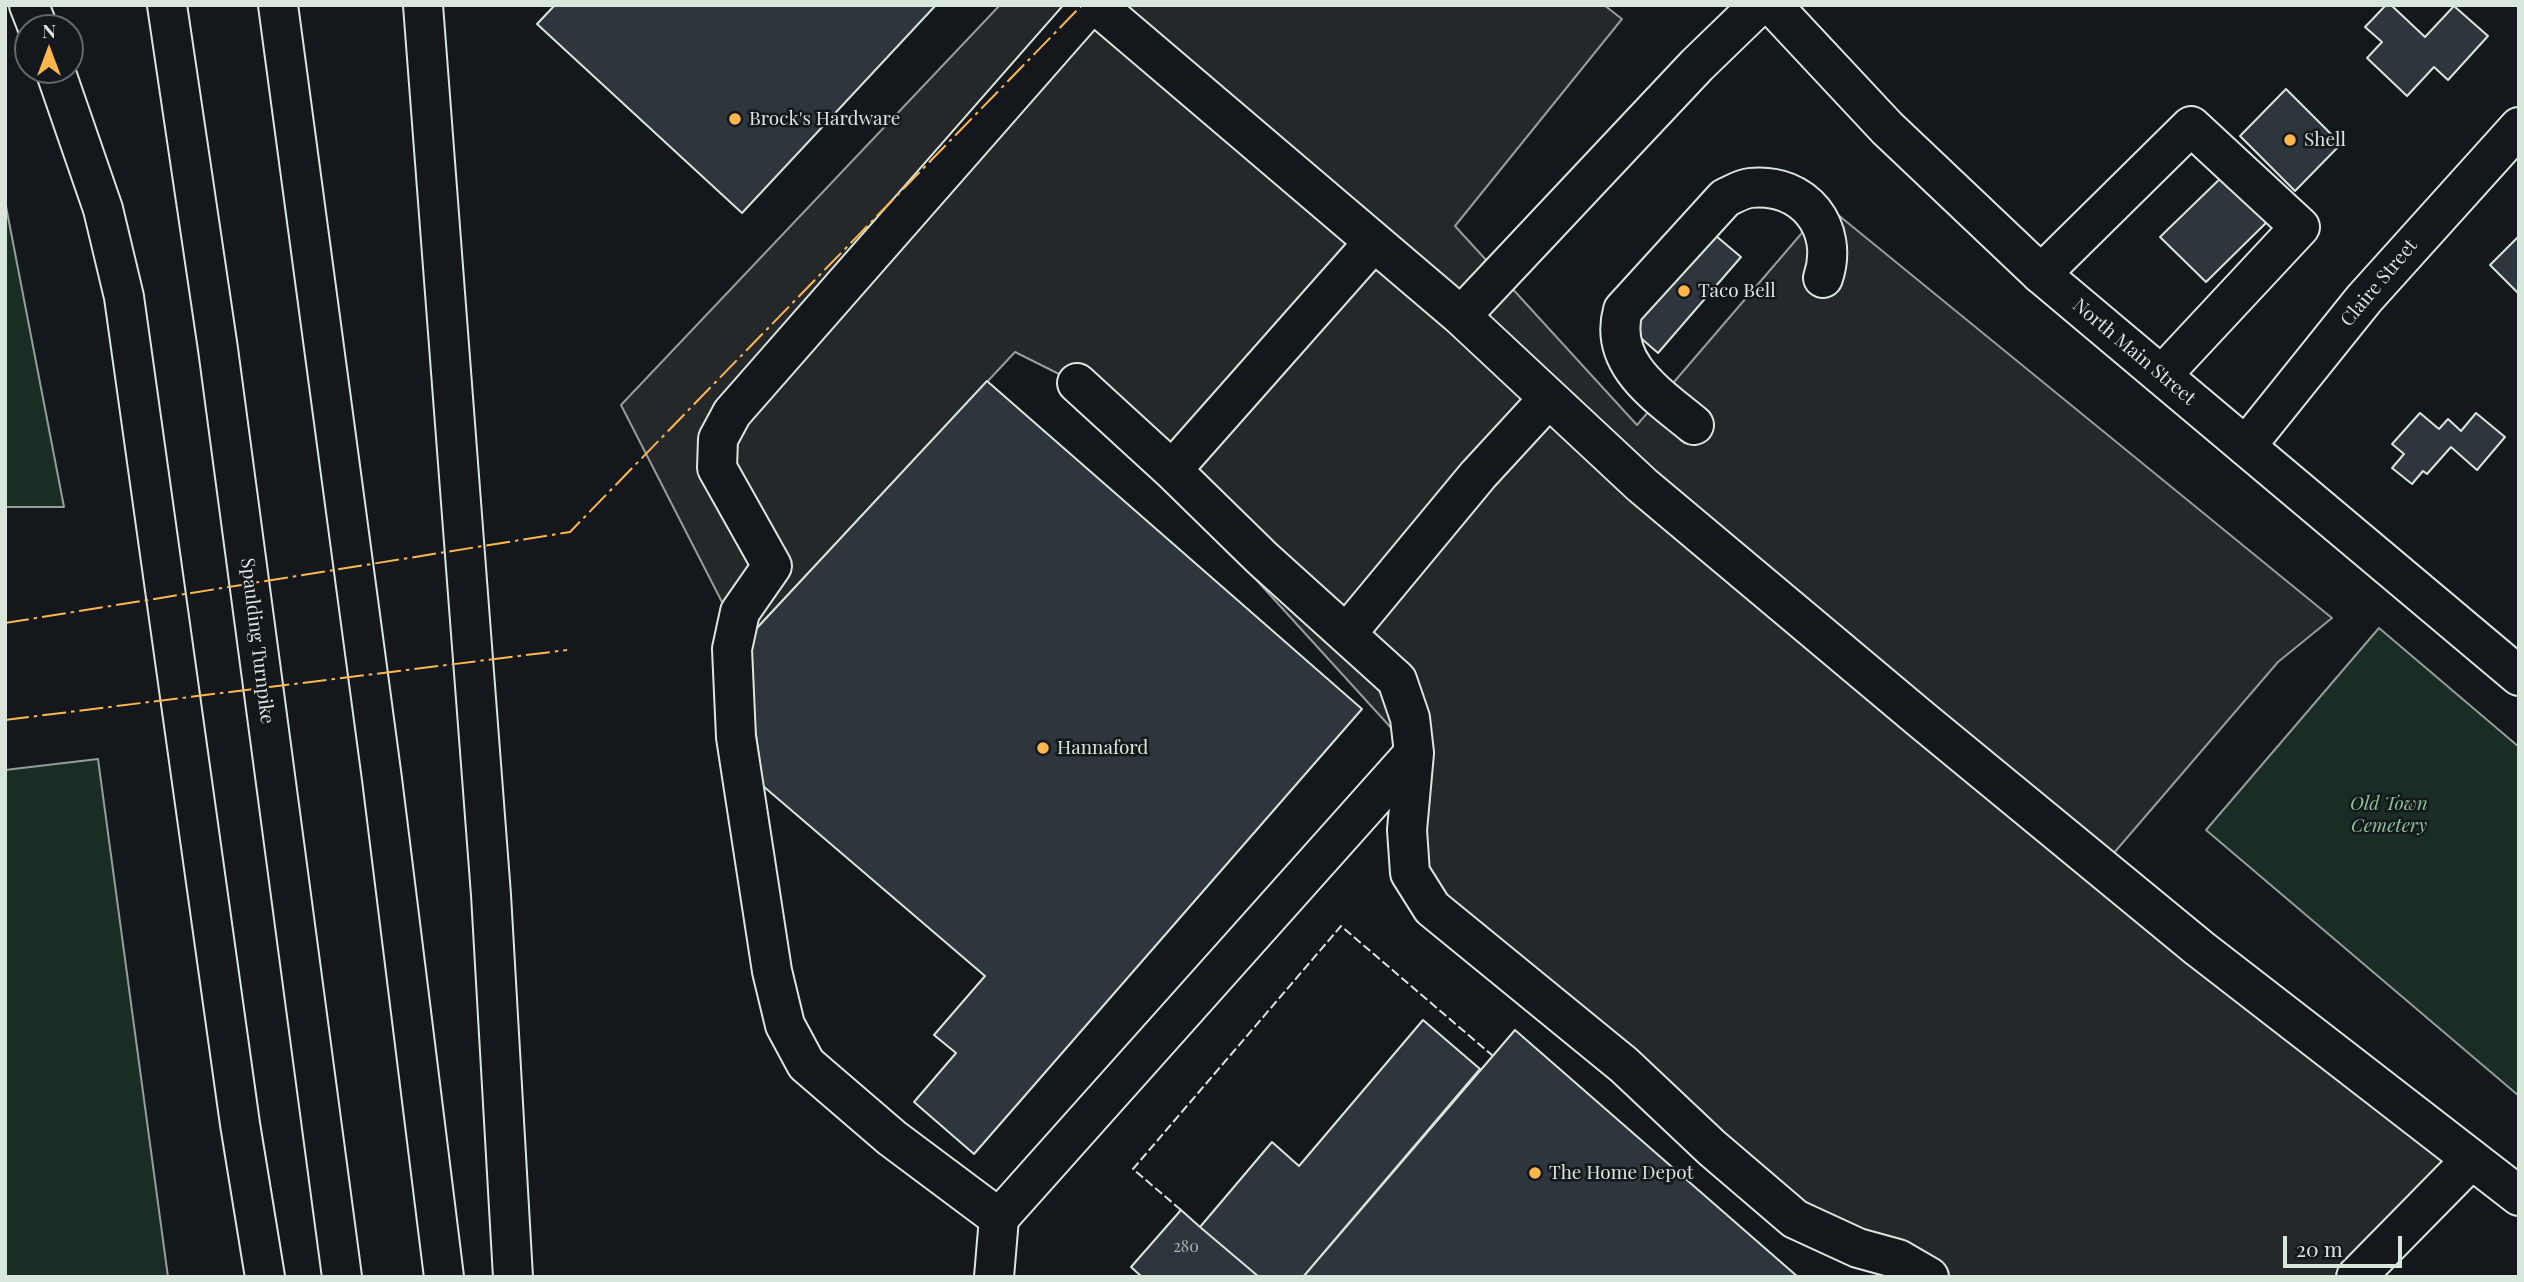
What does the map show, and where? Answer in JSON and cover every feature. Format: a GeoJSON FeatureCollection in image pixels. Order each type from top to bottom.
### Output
{"type":"FeatureCollection","features":[{"type":"Feature","properties":{"kind":"main road","name":"Spaulding Turnpike"},"geometry":{"type":"LineString","coordinates":[[167,5],[218,349],[342,1277]]}},
{"type":"Feature","properties":{"kind":"main road"},"geometry":{"type":"LineString","coordinates":[[278,5],[382,779],[444,1277]]}},
{"type":"Feature","properties":{"kind":"main road"},"geometry":{"type":"LineString","coordinates":[[423,5],[491,895],[513,1277]]}},
{"type":"Feature","properties":{"kind":"main road"},"geometry":{"type":"LineString","coordinates":[[999,1218],[892,1138],[806,1064],[785,1025],[772,971],[736,737],[732,649],[740,612],[772,566],[718,468],[718,439],[732,413],[1090,5]]}},
{"type":"Feature","properties":{"kind":"main road"},"geometry":{"type":"LineString","coordinates":[[1096,5],[1461,316],[1642,485],[2009,793],[2210,956],[2470,1161],[2519,1196]]}},
{"type":"Feature","properties":{"kind":"main road"},"geometry":{"type":"LineString","coordinates":[[1461,316],[1697,65],[1759,5]]}},
{"type":"Feature","properties":{"kind":"main road","name":"North Main Street"},"geometry":{"type":"LineString","coordinates":[[1772,5],[1886,128],[2041,274],[2519,676]]}},
{"type":"Feature","properties":{"kind":"main road"},"geometry":{"type":"LineString","coordinates":[[60,84],[103,209],[124,297],[240,1125],[265,1277]]}},
{"type":"Feature","properties":{"kind":"main road"},"geometry":{"type":"LineString","coordinates":[[2041,274],[2191,126],[2300,227],[2162,375]]}},
{"type":"Feature","properties":{"kind":"main road","name":"Claire Street"},"geometry":{"type":"LineString","coordinates":[[2246,446],[2364,299],[2519,127]]}},
{"type":"Feature","properties":{"kind":"main road"},"geometry":{"type":"LineString","coordinates":[[1694,425],[1643,382],[1630,365],[1621,342],[1619,324],[1623,310],[1725,198],[1747,188],[1774,188],[1793,194],[1807,204],[1820,223],[1826,239],[1829,260],[1823,278]]}},
{"type":"Feature","properties":{"kind":"main road"},"geometry":{"type":"LineString","coordinates":[[1172,470],[1373,243]]}},
{"type":"Feature","properties":{"kind":"main road"},"geometry":{"type":"LineString","coordinates":[[1077,383],[1262,558],[1397,680],[1410,718],[1414,753],[1406,830],[1410,873],[1432,908],[1624,1065],[1712,1148],[1795,1219],[1858,1248],[1898,1259],[1929,1277]]}},
{"type":"Feature","properties":{"kind":"main road"},"geometry":{"type":"LineString","coordinates":[[1347,633],[1478,475],[1548,399]]}},
{"type":"Feature","properties":{"kind":"main road"},"geometry":{"type":"LineString","coordinates":[[994,1277],[999,1218],[1414,753]]}},
{"type":"Feature","properties":{"kind":"main road"},"geometry":{"type":"LineString","coordinates":[[2356,1277],[2470,1161]]}},
{"type":"Feature","properties":{"kind":"green space"},"geometry":{"type":"Polygon","coordinates":[[[5,201],[64,507],[5,507],[5,201]]]}},
{"type":"Feature","properties":{"kind":"green space","name":"Old Town Cemetery"},"geometry":{"type":"Polygon","coordinates":[[[2379,628],[2519,747],[2519,1096],[2206,830],[2379,628]]]}},
{"type":"Feature","properties":{"kind":"green space"},"geometry":{"type":"Polygon","coordinates":[[[98,759],[168,1277],[5,1277],[5,770],[98,759]]]}},
{"type":"Feature","properties":{"kind":"shaded area"},"geometry":{"type":"Polygon","coordinates":[[[1000,5],[1604,5],[1622,19],[1455,226],[1637,425],[1826,205],[2332,618],[2278,662],[2101,868],[2470,1161],[2356,1277],[1929,1277],[1858,1248],[1432,908],[1414,753],[1077,383],[1015,352],[743,643],[621,405],[1000,5]]]}},
{"type":"Feature","properties":{"kind":"building","name":"Brock's Hardware"},"geometry":{"type":"Polygon","coordinates":[[[555,5],[936,5],[742,213],[537,24],[555,5]]]}},
{"type":"Feature","properties":{"kind":"building"},"geometry":{"type":"Polygon","coordinates":[[[2386,5],[2391,5],[2425,37],[2454,6],[2488,36],[2448,80],[2434,67],[2407,96],[2367,58],[2382,42],[2365,27],[2386,5]]]}},
{"type":"Feature","properties":{"kind":"building","name":"Shell"},"geometry":{"type":"Polygon","coordinates":[[[2286,89],[2341,144],[2295,191],[2240,136],[2286,89]]]}},
{"type":"Feature","properties":{"kind":"building"},"geometry":{"type":"Polygon","coordinates":[[[2227,172],[2272,217],[2206,282],[2160,237],[2227,172]]]}},
{"type":"Feature","properties":{"kind":"building","name":"Taco Bell"},"geometry":{"type":"Polygon","coordinates":[[[1709,230],[1741,257],[1658,353],[1627,326],[1709,230]]]}},
{"type":"Feature","properties":{"kind":"building"},"geometry":{"type":"Polygon","coordinates":[[[2519,236],[2519,294],[2490,265],[2519,236]]]}},
{"type":"Feature","properties":{"kind":"building","name":"Hannaford"},"geometry":{"type":"Polygon","coordinates":[[[987,381],[1362,709],[974,1154],[914,1102],[956,1053],[934,1035],[985,976],[763,786],[743,643],[987,381]]]}},
{"type":"Feature","properties":{"kind":"building"},"geometry":{"type":"Polygon","coordinates":[[[2420,413],[2439,429],[2448,419],[2461,431],[2476,413],[2505,437],[2477,470],[2451,447],[2427,474],[2423,471],[2412,484],[2392,468],[2404,454],[2392,444],[2420,413]]]}},
{"type":"Feature","properties":{"kind":"building"},"geometry":{"type":"Polygon","coordinates":[[[1423,1020],[1480,1069],[1303,1277],[1259,1277],[1200,1227],[1272,1142],[1299,1166],[1423,1020]]]}},
{"type":"Feature","properties":{"kind":"building","name":"The Home Depot"},"geometry":{"type":"Polygon","coordinates":[[[1515,1030],[1798,1277],[1303,1277],[1515,1030]]]}},
{"type":"Feature","properties":{"kind":"building"},"geometry":{"type":"Polygon","coordinates":[[[1181,1210],[1259,1277],[1142,1277],[1131,1267],[1181,1210]]]}},
{"type":"Feature","properties":{"kind":"fence"},"geometry":{"type":"LineString","coordinates":[[1181,1210],[1133,1169],[1341,926],[1493,1056]]}},
{"type":"Feature","properties":{"kind":"power"},"geometry":{"type":"LineString","coordinates":[[5,623],[570,532],[1082,5]]}},
{"type":"Feature","properties":{"kind":"power"},"geometry":{"type":"LineString","coordinates":[[5,720],[567,650]]}},
{"type":"Feature","properties":{"kind":"place","name":"Brock's Hardware"},"geometry":{"type":"Point","coordinates":[735,119]}},
{"type":"Feature","properties":{"kind":"place","name":"Shell"},"geometry":{"type":"Point","coordinates":[2290,140]}},
{"type":"Feature","properties":{"kind":"place","name":"Taco Bell"},"geometry":{"type":"Point","coordinates":[1684,291]}},
{"type":"Feature","properties":{"kind":"place","name":"Hannaford"},"geometry":{"type":"Point","coordinates":[1043,748]}},
{"type":"Feature","properties":{"kind":"place","name":"The Home Depot"},"geometry":{"type":"Point","coordinates":[1535,1173]}}]}
